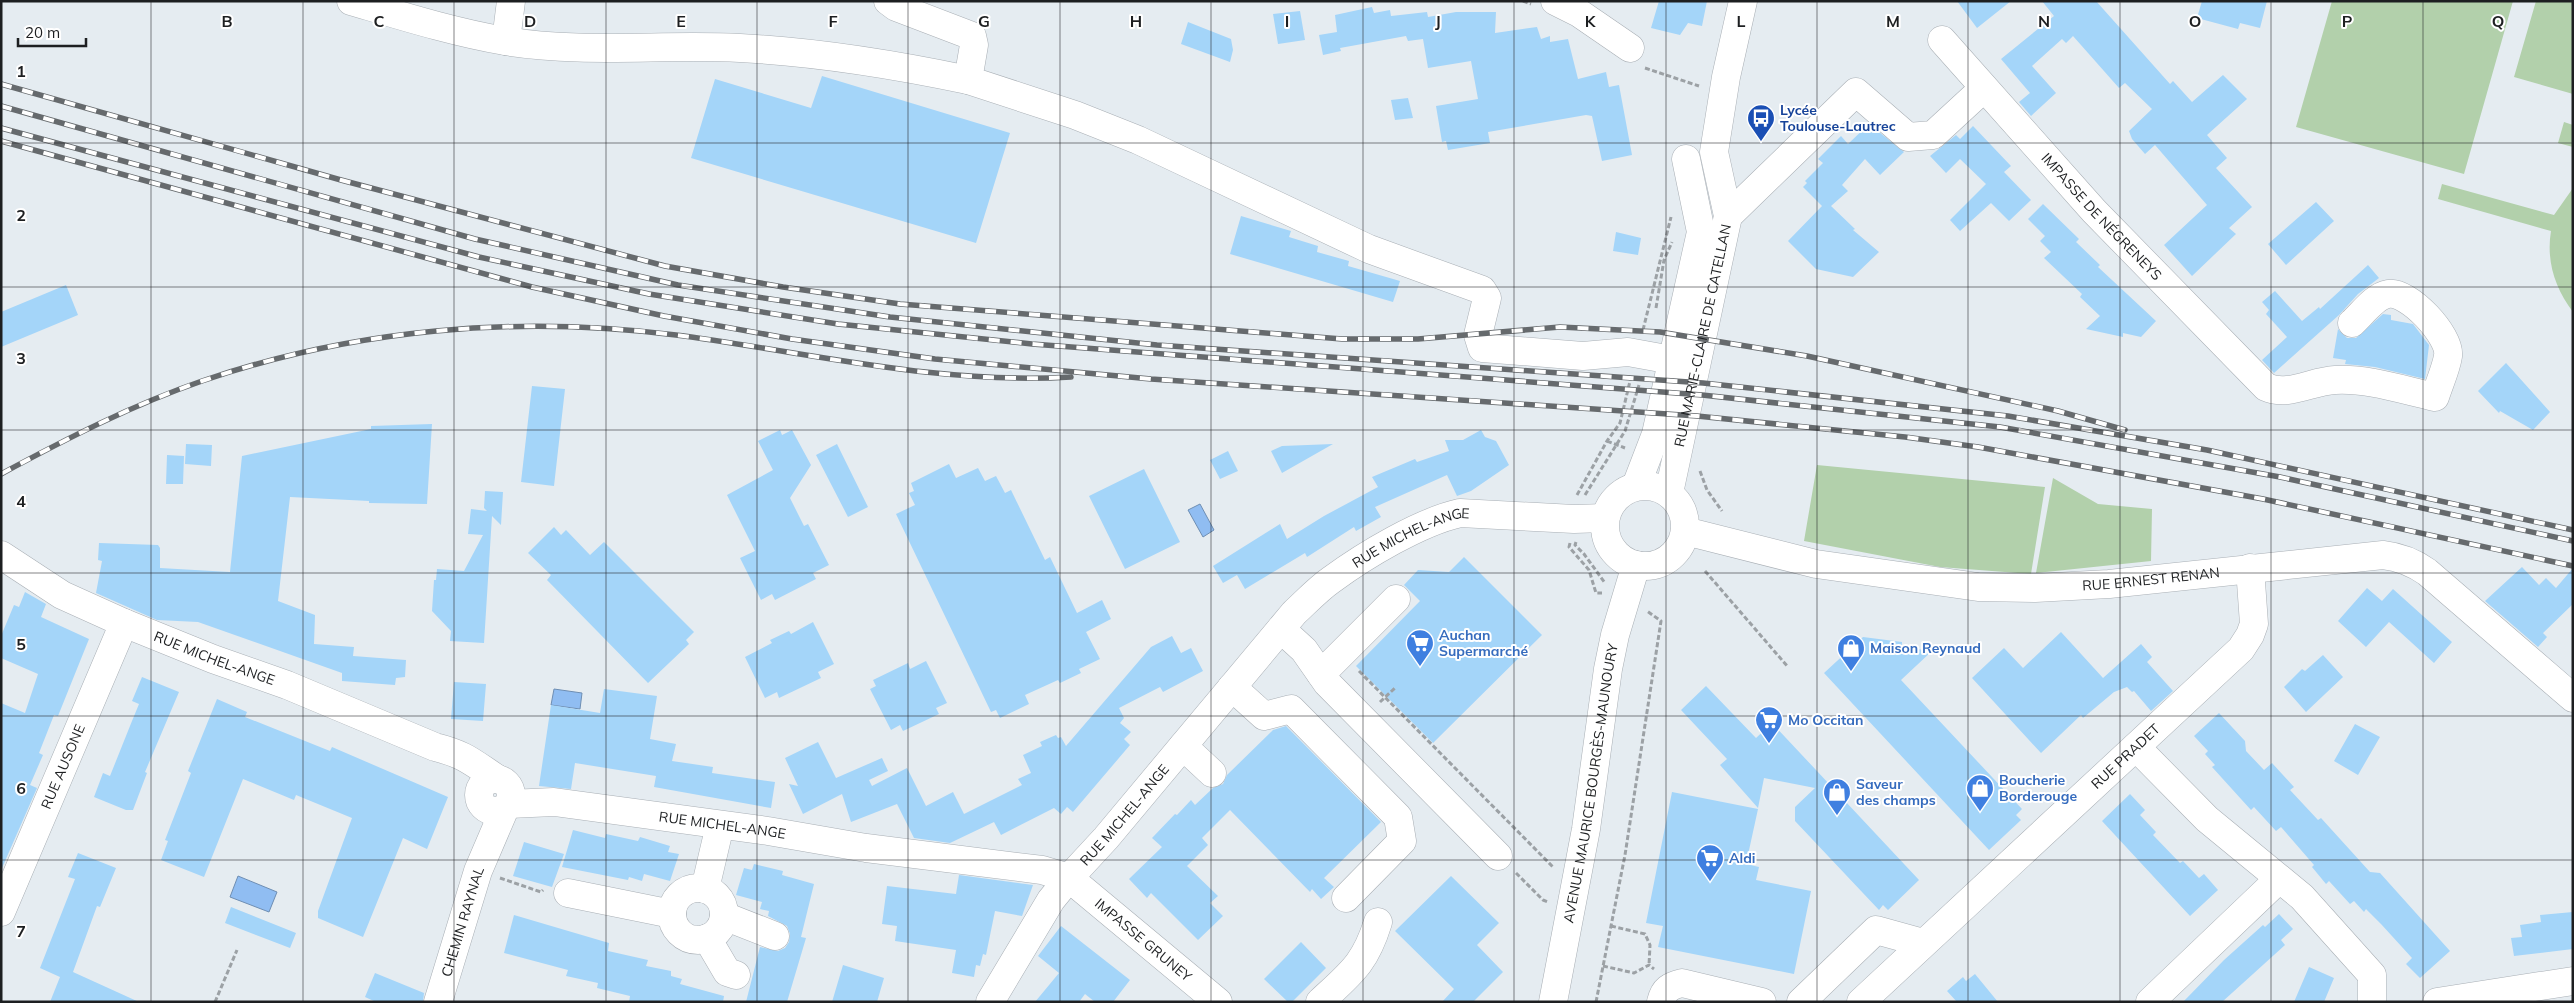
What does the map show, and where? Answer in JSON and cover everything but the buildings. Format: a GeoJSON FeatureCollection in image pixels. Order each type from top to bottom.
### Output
{"type":"FeatureCollection","features":[{"type":"Feature","properties":{"kind":"street"},"geometry":{"type":"LineString","coordinates":[[351,1],[443,27],[506,41],[582,48],[739,48],[839,56],[891,63],[968,80],[1138,140],[1369,249],[1482,290],[1487,298],[1478,335],[1482,348],[1583,356],[1628,352],[1672,360]]}},
{"type":"Feature","properties":{"kind":"street"},"geometry":{"type":"LineString","coordinates":[[506,41],[511,1]]}},
{"type":"Feature","properties":{"kind":"street"},"geometry":{"type":"LineString","coordinates":[[888,1],[896,7],[972,36],[974,45],[968,80]]}},
{"type":"Feature","properties":{"kind":"street"},"geometry":{"type":"LineString","coordinates":[[1555,1],[1593,21],[1630,48]]}},
{"type":"Feature","properties":{"kind":"street","name":"RUE MARIE-CLAIRE DE CATELLAN"},"geometry":{"type":"LineString","coordinates":[[1669,493],[1728,216],[1714,152],[1726,77],[1743,1]]}},
{"type":"Feature","properties":{"kind":"street","name":"IMPASSE DE NÉGRENEYS"},"geometry":{"type":"LineString","coordinates":[[1942,40],[2094,211],[2266,387],[2282,391],[2333,380],[2350,380],[2434,397],[2448,355],[2446,341],[2440,330],[2404,297],[2397,293],[2386,294],[2352,323]]}},
{"type":"Feature","properties":{"kind":"street"},"geometry":{"type":"LineString","coordinates":[[1728,216],[1856,92],[1908,137],[1933,135],[1984,88]]}},
{"type":"Feature","properties":{"kind":"street","name":"RUE MARIE-CLAIRE DE CATELLAN"},"geometry":{"type":"LineString","coordinates":[[1636,486],[1656,434],[1701,232],[1686,159]]}},
{"type":"Feature","properties":{"kind":"street"},"geometry":{"type":"LineString","coordinates":[[1636,486],[1659,487],[1669,493],[1682,510],[1685,531],[1682,542],[1669,558],[1648,566],[1624,561],[1611,548],[1605,530],[1605,518],[1616,498],[1636,486]]}},
{"type":"Feature","properties":{"kind":"street","name":"RUE MICHEL-ANGE"},"geometry":{"type":"LineString","coordinates":[[1,555],[62,595],[124,623],[213,659],[287,685],[435,746],[459,753],[475,762],[496,794],[720,825],[866,848],[1042,870],[1069,878],[1106,838],[1294,613],[1330,580],[1385,546],[1447,516],[1478,512],[1574,519],[1605,518]]}},
{"type":"Feature","properties":{"kind":"street","name":"RUE ERNEST RENAN"},"geometry":{"type":"LineString","coordinates":[[1685,531],[1816,564],[1978,587],[2034,588],[2109,584],[2383,555],[2407,560],[2427,572],[2573,698]]}},
{"type":"Feature","properties":{"kind":"street","name":"AVENUE MAURICE BOURGÈS-MAUNOURY"},"geometry":{"type":"LineString","coordinates":[[1554,1002],[1586,829],[1608,670],[1615,635],[1636,565]]}},
{"type":"Feature","properties":{"kind":"street","name":"RUE PRADET"},"geometry":{"type":"LineString","coordinates":[[1861,1002],[2241,649],[2250,636],[2254,624],[2250,568]]}},
{"type":"Feature","properties":{"kind":"street"},"geometry":{"type":"LineString","coordinates":[[1321,674],[1396,598]]}},
{"type":"Feature","properties":{"kind":"street","name":"RUE AUSONE"},"geometry":{"type":"LineString","coordinates":[[1,912],[124,623]]}},
{"type":"Feature","properties":{"kind":"street"},"geometry":{"type":"LineString","coordinates":[[1281,629],[1304,650],[1321,674],[1498,856]]}},
{"type":"Feature","properties":{"kind":"street"},"geometry":{"type":"LineString","coordinates":[[1232,687],[1264,716],[1290,709],[1398,817],[1402,841],[1346,898]]}},
{"type":"Feature","properties":{"kind":"street"},"geometry":{"type":"LineString","coordinates":[[1183,746],[1212,773]]}},
{"type":"Feature","properties":{"kind":"street"},"geometry":{"type":"LineString","coordinates":[[2136,747],[2207,819],[2302,897],[2372,975],[2372,1002]]}},
{"type":"Feature","properties":{"kind":"street","name":"CHEMIN RAYNAL"},"geometry":{"type":"LineString","coordinates":[[438,1002],[488,843],[496,794]]}},
{"type":"Feature","properties":{"kind":"street"},"geometry":{"type":"LineString","coordinates":[[705,889],[720,825]]}},
{"type":"Feature","properties":{"kind":"street"},"geometry":{"type":"LineString","coordinates":[[990,1002],[1051,900],[1069,878]]}},
{"type":"Feature","properties":{"kind":"street","name":"IMPASSE GRUNEY"},"geometry":{"type":"LineString","coordinates":[[1069,878],[1218,1002]]}},
{"type":"Feature","properties":{"kind":"street"},"geometry":{"type":"LineString","coordinates":[[2150,1002],[2279,879]]}},
{"type":"Feature","properties":{"kind":"street"},"geometry":{"type":"LineString","coordinates":[[696,888],[705,889],[712,892],[721,902],[724,916],[718,930],[707,938],[690,939],[683,935],[673,922],[674,905],[679,896],[696,888]]}},
{"type":"Feature","properties":{"kind":"street"},"geometry":{"type":"LineString","coordinates":[[568,893],[672,914]]}},
{"type":"Feature","properties":{"kind":"street"},"geometry":{"type":"LineString","coordinates":[[724,916],[775,936]]}},
{"type":"Feature","properties":{"kind":"street"},"geometry":{"type":"LineString","coordinates":[[1320,1002],[1359,966],[1371,944],[1378,922]]}},
{"type":"Feature","properties":{"kind":"street"},"geometry":{"type":"LineString","coordinates":[[1801,1002],[1876,930],[1923,944]]}},
{"type":"Feature","properties":{"kind":"street"},"geometry":{"type":"LineString","coordinates":[[707,938],[727,972],[736,975]]}},
{"type":"Feature","properties":{"kind":"street"},"geometry":{"type":"LineString","coordinates":[[2437,1002],[2573,981]]}},
{"type":"Feature","properties":{"kind":"street"},"geometry":{"type":"LineString","coordinates":[[1665,994],[1682,983],[1762,1002]]}},
{"type":"Feature","properties":{"kind":"path"},"geometry":{"type":"LineString","coordinates":[[1610,594],[1596,593],[1589,570],[1569,547],[1574,519],[1575,498],[1607,441],[1620,423],[1672,215]]}},
{"type":"Feature","properties":{"kind":"path"},"geometry":{"type":"LineString","coordinates":[[1607,441],[1614,444]]}},
{"type":"Feature","properties":{"kind":"path"},"geometry":{"type":"LineString","coordinates":[[1697,463],[1707,490],[1722,511]]}},
{"type":"Feature","properties":{"kind":"path"},"geometry":{"type":"LineString","coordinates":[[1705,571],[1788,667]]}},
{"type":"Feature","properties":{"kind":"path"},"geometry":{"type":"LineString","coordinates":[[1596,1002],[1625,855],[1661,620],[1646,610]]}},
{"type":"Feature","properties":{"kind":"path"},"geometry":{"type":"LineString","coordinates":[[1342,653],[1556,869]]}},
{"type":"Feature","properties":{"kind":"path"},"geometry":{"type":"LineString","coordinates":[[1498,856],[1543,900],[1556,903]]}},
{"type":"Feature","properties":{"kind":"path"},"geometry":{"type":"LineString","coordinates":[[478,871],[541,892],[546,887],[568,893]]}},
{"type":"Feature","properties":{"kind":"path"},"geometry":{"type":"LineString","coordinates":[[1610,926],[1645,934],[1650,945],[1649,965],[1665,994]]}},
{"type":"Feature","properties":{"kind":"path"},"geometry":{"type":"LineString","coordinates":[[215,1002],[237,950]]}},
{"type":"Feature","properties":{"kind":"path"},"geometry":{"type":"LineString","coordinates":[[1603,966],[1634,973],[1649,965]]}},
{"type":"Feature","properties":{"kind":"green space"},"geometry":{"type":"Polygon","coordinates":[[[2332,1],[2513,1],[2464,174],[2296,127],[2332,1]]]}},
{"type":"Feature","properties":{"kind":"green space"},"geometry":{"type":"Polygon","coordinates":[[[2536,1],[2573,1],[2573,94],[2514,77],[2536,1]]]}},
{"type":"Feature","properties":{"kind":"green space"},"geometry":{"type":"Polygon","coordinates":[[[2564,122],[2573,125],[2573,147],[2558,143],[2564,122]]]}},
{"type":"Feature","properties":{"kind":"green space"},"geometry":{"type":"Polygon","coordinates":[[[2442,184],[2554,215],[2573,188],[2573,312],[2561,293],[2553,274],[2550,253],[2551,231],[2438,199],[2442,184]]]}},
{"type":"Feature","properties":{"kind":"green space"},"geometry":{"type":"Polygon","coordinates":[[[1817,465],[2045,487],[2031,574],[1940,567],[1804,541],[1817,465]]]}},
{"type":"Feature","properties":{"kind":"green space"},"geometry":{"type":"Polygon","coordinates":[[[2053,478],[2098,504],[2152,509],[2151,561],[2036,573],[2053,478]]]}},
{"type":"Feature","properties":{"kind":"water"},"geometry":{"type":"Polygon","coordinates":[[[1200,504],[1214,530],[1203,537],[1188,510],[1200,504]]]}},
{"type":"Feature","properties":{"kind":"water"},"geometry":{"type":"Polygon","coordinates":[[[554,689],[582,693],[580,709],[551,705],[554,689]]]}},
{"type":"Feature","properties":{"kind":"water"},"geometry":{"type":"Polygon","coordinates":[[[238,876],[277,892],[269,912],[230,897],[238,876]]]}},
{"type":"Feature","properties":{"kind":"railway"},"geometry":{"type":"LineString","coordinates":[[1,84],[341,180],[665,266],[783,287],[900,304],[1342,339],[1418,339],[1560,327],[1660,332],[1807,356],[2058,411],[2125,430]]}},
{"type":"Feature","properties":{"kind":"railway"},"geometry":{"type":"LineString","coordinates":[[1,106],[475,239],[678,285],[890,317],[1157,345],[1703,383],[2008,416],[2207,450],[2573,530]]}},
{"type":"Feature","properties":{"kind":"railway"},"geometry":{"type":"LineString","coordinates":[[1,128],[479,257],[649,294],[838,324],[1032,344],[1702,395],[2000,427],[2280,477],[2573,541]]}},
{"type":"Feature","properties":{"kind":"railway"},"geometry":{"type":"LineString","coordinates":[[1,141],[532,287],[664,316],[792,339],[935,359],[1151,379],[1697,416],[1905,437],[1978,447],[2263,499],[2573,566]]}},
{"type":"Feature","properties":{"kind":"railway"},"geometry":{"type":"LineString","coordinates":[[1,474],[100,423],[176,390],[202,381],[259,363],[318,349],[377,338],[436,331],[556,326],[616,329],[676,335],[922,372],[1021,378],[1071,377]]}},
{"type":"Feature","properties":{"kind":"place","name":"Lycée Toulouse-Lautrec"},"geometry":{"type":"Point","coordinates":[1761,142]}},
{"type":"Feature","properties":{"kind":"place","name":"Auchan Supermarché"},"geometry":{"type":"Point","coordinates":[1420,667]}},
{"type":"Feature","properties":{"kind":"place","name":"Maison Reynaud"},"geometry":{"type":"Point","coordinates":[1851,672]}},
{"type":"Feature","properties":{"kind":"place","name":"Mo Occitan"},"geometry":{"type":"Point","coordinates":[1769,744]}},
{"type":"Feature","properties":{"kind":"place","name":"Boucherie Borderouge"},"geometry":{"type":"Point","coordinates":[1980,812]}},
{"type":"Feature","properties":{"kind":"place","name":"Saveur des champs"},"geometry":{"type":"Point","coordinates":[1837,816]}},
{"type":"Feature","properties":{"kind":"place","name":"Aldi"},"geometry":{"type":"Point","coordinates":[1710,882]}}]}
